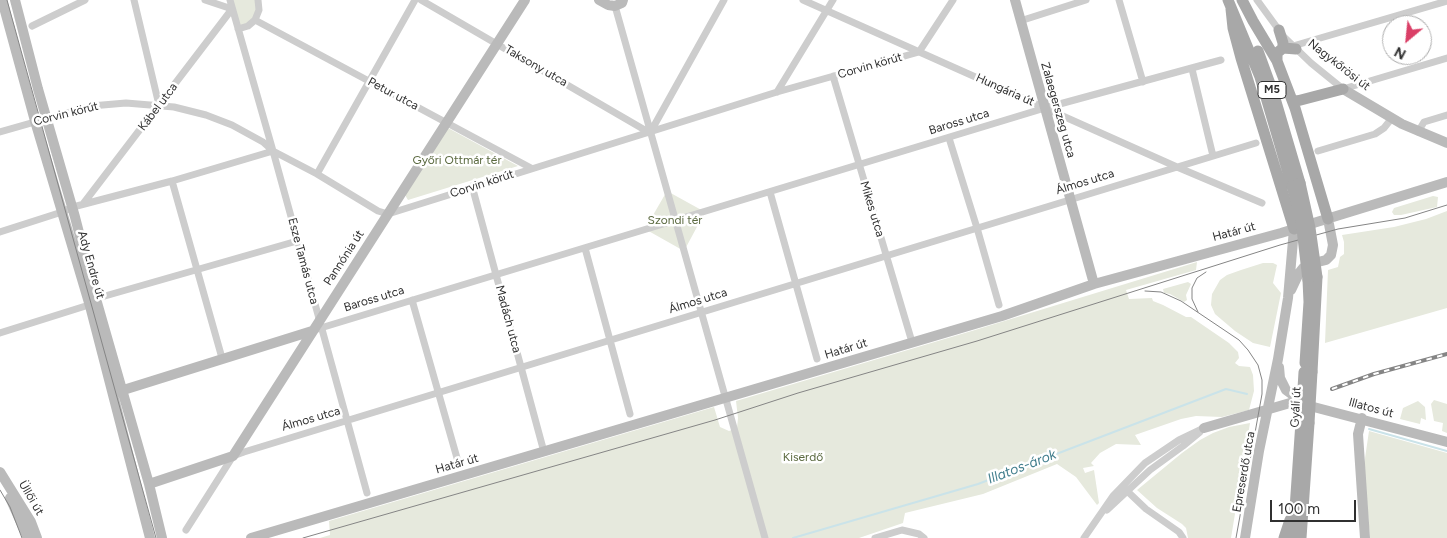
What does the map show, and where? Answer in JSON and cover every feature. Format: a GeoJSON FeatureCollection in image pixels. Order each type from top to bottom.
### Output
{"type":"FeatureCollection","features":[{"type":"Feature","properties":{"kind":"main road"},"geometry":{"type":"LineString","coordinates":[[1242,0],[1277,61],[1292,100],[1328,219]]}},
{"type":"Feature","properties":{"kind":"main road"},"geometry":{"type":"LineString","coordinates":[[1232,3],[1233,28],[1241,58],[1294,229]]}},
{"type":"Feature","properties":{"kind":"main road","name":"Gyáli út"},"geometry":{"type":"LineString","coordinates":[[1232,3],[1260,77],[1296,184],[1313,278],[1309,302],[1301,538]]}},
{"type":"Feature","properties":{"kind":"main road"},"geometry":{"type":"LineString","coordinates":[[1277,61],[1277,53],[1291,48],[1282,40],[1279,30]]}},
{"type":"Feature","properties":{"kind":"main road"},"geometry":{"type":"LineString","coordinates":[[1292,100],[1297,101],[1343,89]]}},
{"type":"Feature","properties":{"kind":"main road","name":"Gyáli út"},"geometry":{"type":"LineString","coordinates":[[1293,538],[1295,502],[1305,423]]}},
{"type":"Feature","properties":{"kind":"main road"},"geometry":{"type":"LineString","coordinates":[[1284,538],[1295,502]]}},
{"type":"Feature","properties":{"kind":"street","name":"Ady Endre út"},"geometry":{"type":"LineString","coordinates":[[2,0],[62,212],[97,302],[149,484],[162,538]]}},
{"type":"Feature","properties":{"kind":"street","name":"Ady Endre út"},"geometry":{"type":"LineString","coordinates":[[15,0],[47,117],[78,206],[97,302],[111,394],[150,538]]}},
{"type":"Feature","properties":{"kind":"street"},"geometry":{"type":"LineString","coordinates":[[32,26],[85,0]]}},
{"type":"Feature","properties":{"kind":"street"},"geometry":{"type":"LineString","coordinates":[[134,0],[159,105]]}},
{"type":"Feature","properties":{"kind":"street"},"geometry":{"type":"LineString","coordinates":[[205,0],[232,9]]}},
{"type":"Feature","properties":{"kind":"street","name":"Esze Tamás utca"},"geometry":{"type":"LineString","coordinates":[[230,0],[273,151],[317,326],[348,422],[367,493]]}},
{"type":"Feature","properties":{"kind":"street"},"geometry":{"type":"LineString","coordinates":[[238,29],[248,26],[255,20],[260,0]]}},
{"type":"Feature","properties":{"kind":"street"},"geometry":{"type":"LineString","coordinates":[[317,174],[415,0]]}},
{"type":"Feature","properties":{"kind":"street","name":"Taksony utca"},"geometry":{"type":"LineString","coordinates":[[421,0],[650,133]]}},
{"type":"Feature","properties":{"kind":"street","name":"Pannónia út"},"geometry":{"type":"LineString","coordinates":[[186,530],[525,0]]}},
{"type":"Feature","properties":{"kind":"street"},"geometry":{"type":"LineString","coordinates":[[599,0],[608,5],[619,3],[650,133],[764,538]]}},
{"type":"Feature","properties":{"kind":"street"},"geometry":{"type":"LineString","coordinates":[[650,133],[724,0]]}},
{"type":"Feature","properties":{"kind":"street","name":"Hungária út"},"geometry":{"type":"LineString","coordinates":[[803,0],[1262,203]]}},
{"type":"Feature","properties":{"kind":"street"},"geometry":{"type":"LineString","coordinates":[[777,92],[833,0]]}},
{"type":"Feature","properties":{"kind":"street","name":"Corvin körút"},"geometry":{"type":"LineString","coordinates":[[0,132],[47,117],[91,106],[126,103],[159,105],[190,110],[222,120],[263,142],[273,151],[317,174],[378,212],[388,214],[472,186],[650,133],[777,92],[919,52],[953,0]]}},
{"type":"Feature","properties":{"kind":"street","name":"Zalaegerszeg utca"},"geometry":{"type":"LineString","coordinates":[[1015,0],[1094,284]]}},
{"type":"Feature","properties":{"kind":"street"},"geometry":{"type":"LineString","coordinates":[[1020,21],[1086,0]]}},
{"type":"Feature","properties":{"kind":"street"},"geometry":{"type":"LineString","coordinates":[[1119,0],[1143,82]]}},
{"type":"Feature","properties":{"kind":"street"},"geometry":{"type":"LineString","coordinates":[[1257,0],[1279,30]]}},
{"type":"Feature","properties":{"kind":"street"},"geometry":{"type":"LineString","coordinates":[[1291,48],[1447,1]]}},
{"type":"Feature","properties":{"kind":"street","name":"Kábel utca"},"geometry":{"type":"LineString","coordinates":[[78,206],[159,105],[232,9]]}},
{"type":"Feature","properties":{"kind":"street","name":"Petur utca"},"geometry":{"type":"LineString","coordinates":[[255,20],[531,168]]}},
{"type":"Feature","properties":{"kind":"street","name":"Nagykőrösi út"},"geometry":{"type":"LineString","coordinates":[[1291,48],[1343,89],[1418,132],[1447,143]]}},
{"type":"Feature","properties":{"kind":"street"},"geometry":{"type":"LineString","coordinates":[[1343,89],[1447,58]]}},
{"type":"Feature","properties":{"kind":"street","name":"Baross utca"},"geometry":{"type":"LineString","coordinates":[[111,394],[317,326],[496,275],[1045,108],[1221,60]]}},
{"type":"Feature","properties":{"kind":"street"},"geometry":{"type":"LineString","coordinates":[[1192,69],[1213,156]]}},
{"type":"Feature","properties":{"kind":"street","name":"Mikes utca"},"geometry":{"type":"LineString","coordinates":[[832,76],[912,342]]}},
{"type":"Feature","properties":{"kind":"street"},"geometry":{"type":"LineString","coordinates":[[1418,132],[1424,122],[1447,115]]}},
{"type":"Feature","properties":{"kind":"street"},"geometry":{"type":"LineString","coordinates":[[1318,151],[1378,133],[1392,118]]}},
{"type":"Feature","properties":{"kind":"street"},"geometry":{"type":"LineString","coordinates":[[949,138],[999,305]]}},
{"type":"Feature","properties":{"kind":"street","name":"Álmos utca"},"geometry":{"type":"LineString","coordinates":[[149,484],[233,456],[1256,143]]}},
{"type":"Feature","properties":{"kind":"street"},"geometry":{"type":"LineString","coordinates":[[0,232],[78,206],[273,151]]}},
{"type":"Feature","properties":{"kind":"street"},"geometry":{"type":"LineString","coordinates":[[172,181],[222,358]]}},
{"type":"Feature","properties":{"kind":"street","name":"Határ út"},"geometry":{"type":"LineString","coordinates":[[251,538],[1002,316],[1094,284],[1294,229],[1447,182]]}},
{"type":"Feature","properties":{"kind":"street","name":"Madách utca"},"geometry":{"type":"LineString","coordinates":[[472,186],[544,452]]}},
{"type":"Feature","properties":{"kind":"street"},"geometry":{"type":"LineString","coordinates":[[770,192],[817,359]]}},
{"type":"Feature","properties":{"kind":"street"},"geometry":{"type":"LineString","coordinates":[[1288,298],[1303,268],[1326,260],[1331,255],[1333,245],[1328,219]]}},
{"type":"Feature","properties":{"kind":"street"},"geometry":{"type":"LineString","coordinates":[[1267,411],[1288,298],[1294,229]]}},
{"type":"Feature","properties":{"kind":"street"},"geometry":{"type":"LineString","coordinates":[[0,333],[197,270],[297,241]]}},
{"type":"Feature","properties":{"kind":"street"},"geometry":{"type":"LineString","coordinates":[[585,248],[630,414]]}},
{"type":"Feature","properties":{"kind":"street"},"geometry":{"type":"LineString","coordinates":[[412,300],[459,465]]}},
{"type":"Feature","properties":{"kind":"street"},"geometry":{"type":"LineString","coordinates":[[1278,359],[1280,378],[1284,386],[1292,396],[1306,404]]}},
{"type":"Feature","properties":{"kind":"street"},"geometry":{"type":"LineString","coordinates":[[1273,385],[1279,397],[1288,404]]}},
{"type":"Feature","properties":{"kind":"street","name":"Illatos út"},"geometry":{"type":"LineString","coordinates":[[1204,428],[1288,404],[1306,404],[1447,442]]}},
{"type":"Feature","properties":{"kind":"street","name":"Epreserdő utca"},"geometry":{"type":"LineString","coordinates":[[1245,538],[1267,411]]}},
{"type":"Feature","properties":{"kind":"street"},"geometry":{"type":"LineString","coordinates":[[1362,418],[1358,434],[1365,538]]}},
{"type":"Feature","properties":{"kind":"street"},"geometry":{"type":"LineString","coordinates":[[1084,538],[1113,496],[1125,488],[1145,463],[1179,440],[1204,428]]}},
{"type":"Feature","properties":{"kind":"street","name":"Üllői út"},"geometry":{"type":"LineString","coordinates":[[0,473],[28,538]]}},
{"type":"Feature","properties":{"kind":"street","name":"Üllői út"},"geometry":{"type":"LineString","coordinates":[[0,473],[31,522],[37,538]]}},
{"type":"Feature","properties":{"kind":"street"},"geometry":{"type":"LineString","coordinates":[[1125,488],[1150,513],[1183,536]]}},
{"type":"Feature","properties":{"kind":"street"},"geometry":{"type":"LineString","coordinates":[[875,538],[902,530],[919,534],[924,538]]}},
{"type":"Feature","properties":{"kind":"green space"},"geometry":{"type":"Polygon","coordinates":[[[230,0],[258,0],[255,20],[238,29],[230,0]]]}},
{"type":"Feature","properties":{"kind":"green space","name":"Győri Ottmár tér"},"geometry":{"type":"Polygon","coordinates":[[[448,128],[518,166],[408,200],[405,195],[448,128]]]}},
{"type":"Feature","properties":{"kind":"green space","name":"Szondi tér"},"geometry":{"type":"Polygon","coordinates":[[[667,191],[705,212],[684,251],[645,229],[667,191]]]}},
{"type":"Feature","properties":{"kind":"green space"},"geometry":{"type":"Polygon","coordinates":[[[1433,196],[1438,197],[1437,207],[1401,215],[1394,215],[1392,212],[1394,208],[1433,196]]]}},
{"type":"Feature","properties":{"kind":"green space"},"geometry":{"type":"Polygon","coordinates":[[[1447,211],[1447,308],[1325,343],[1328,270],[1338,267],[1340,257],[1344,254],[1342,235],[1394,227],[1426,219],[1447,211]]]}},
{"type":"Feature","properties":{"kind":"green space","name":"Kiserdő"},"geometry":{"type":"Polygon","coordinates":[[[1197,262],[1196,270],[1126,290],[1129,299],[1152,298],[1153,301],[1186,317],[1191,317],[1229,343],[1238,352],[1239,358],[1235,363],[1239,366],[1250,367],[1253,375],[1254,391],[1249,410],[1222,417],[1196,416],[1181,419],[1135,435],[1141,445],[1116,444],[1100,453],[1091,463],[1094,466],[1083,468],[1085,473],[1094,470],[1099,503],[1097,505],[1076,477],[1057,464],[983,494],[905,513],[903,523],[859,538],[320,538],[330,535],[329,521],[714,407],[720,427],[729,431],[737,428],[736,401],[1197,262]]]}},
{"type":"Feature","properties":{"kind":"green space"},"geometry":{"type":"Polygon","coordinates":[[[1263,263],[1277,265],[1273,283],[1281,293],[1270,347],[1253,343],[1235,331],[1215,314],[1211,305],[1212,294],[1220,280],[1227,275],[1263,263]]]}},
{"type":"Feature","properties":{"kind":"green space"},"geometry":{"type":"Polygon","coordinates":[[[1188,282],[1191,284],[1186,295],[1187,300],[1184,302],[1170,294],[1164,293],[1163,289],[1188,282]]]}},
{"type":"Feature","properties":{"kind":"green space"},"geometry":{"type":"Polygon","coordinates":[[[1434,400],[1447,404],[1447,433],[1442,431],[1443,423],[1434,421],[1431,404],[1434,400]]]}},
{"type":"Feature","properties":{"kind":"green space"},"geometry":{"type":"Polygon","coordinates":[[[1418,401],[1425,407],[1426,420],[1421,418],[1420,424],[1400,419],[1403,408],[1418,401]]]}},
{"type":"Feature","properties":{"kind":"green space"},"geometry":{"type":"Polygon","coordinates":[[[1250,423],[1231,538],[1188,538],[1186,528],[1182,524],[1157,508],[1137,490],[1200,440],[1229,427],[1250,423]]]}},
{"type":"Feature","properties":{"kind":"green space"},"geometry":{"type":"Polygon","coordinates":[[[1369,431],[1447,453],[1447,538],[1370,538],[1364,465],[1369,431]]]}},
{"type":"Feature","properties":{"kind":"waterway","name":"Illatos-árok"},"geometry":{"type":"LineString","coordinates":[[793,538],[978,484],[1226,389],[1247,394]]}},
{"type":"Feature","properties":{"kind":"waterway","name":"Illatos-árok"},"geometry":{"type":"LineString","coordinates":[[1369,429],[1447,451]]}},
{"type":"Feature","properties":{"kind":"tram line"},"geometry":{"type":"LineString","coordinates":[[7,0],[156,538]]}},
{"type":"Feature","properties":{"kind":"tram line"},"geometry":{"type":"LineString","coordinates":[[303,538],[715,420],[798,393],[977,341],[1280,245],[1338,229],[1405,218],[1447,205]]}},
{"type":"Feature","properties":{"kind":"tram line"},"geometry":{"type":"LineString","coordinates":[[1198,312],[1192,299],[1192,288],[1197,278],[1206,272]]}},
{"type":"Feature","properties":{"kind":"tram line"},"geometry":{"type":"LineString","coordinates":[[1145,291],[1161,292],[1181,301],[1239,340],[1258,365],[1262,380],[1262,394],[1236,538]]}},
{"type":"Feature","properties":{"kind":"tram line"},"geometry":{"type":"LineString","coordinates":[[0,490],[10,507],[22,538]]}},
{"type":"Feature","properties":{"kind":"railway"},"geometry":{"type":"LineString","coordinates":[[1332,389],[1374,374],[1447,354]]}}]}
